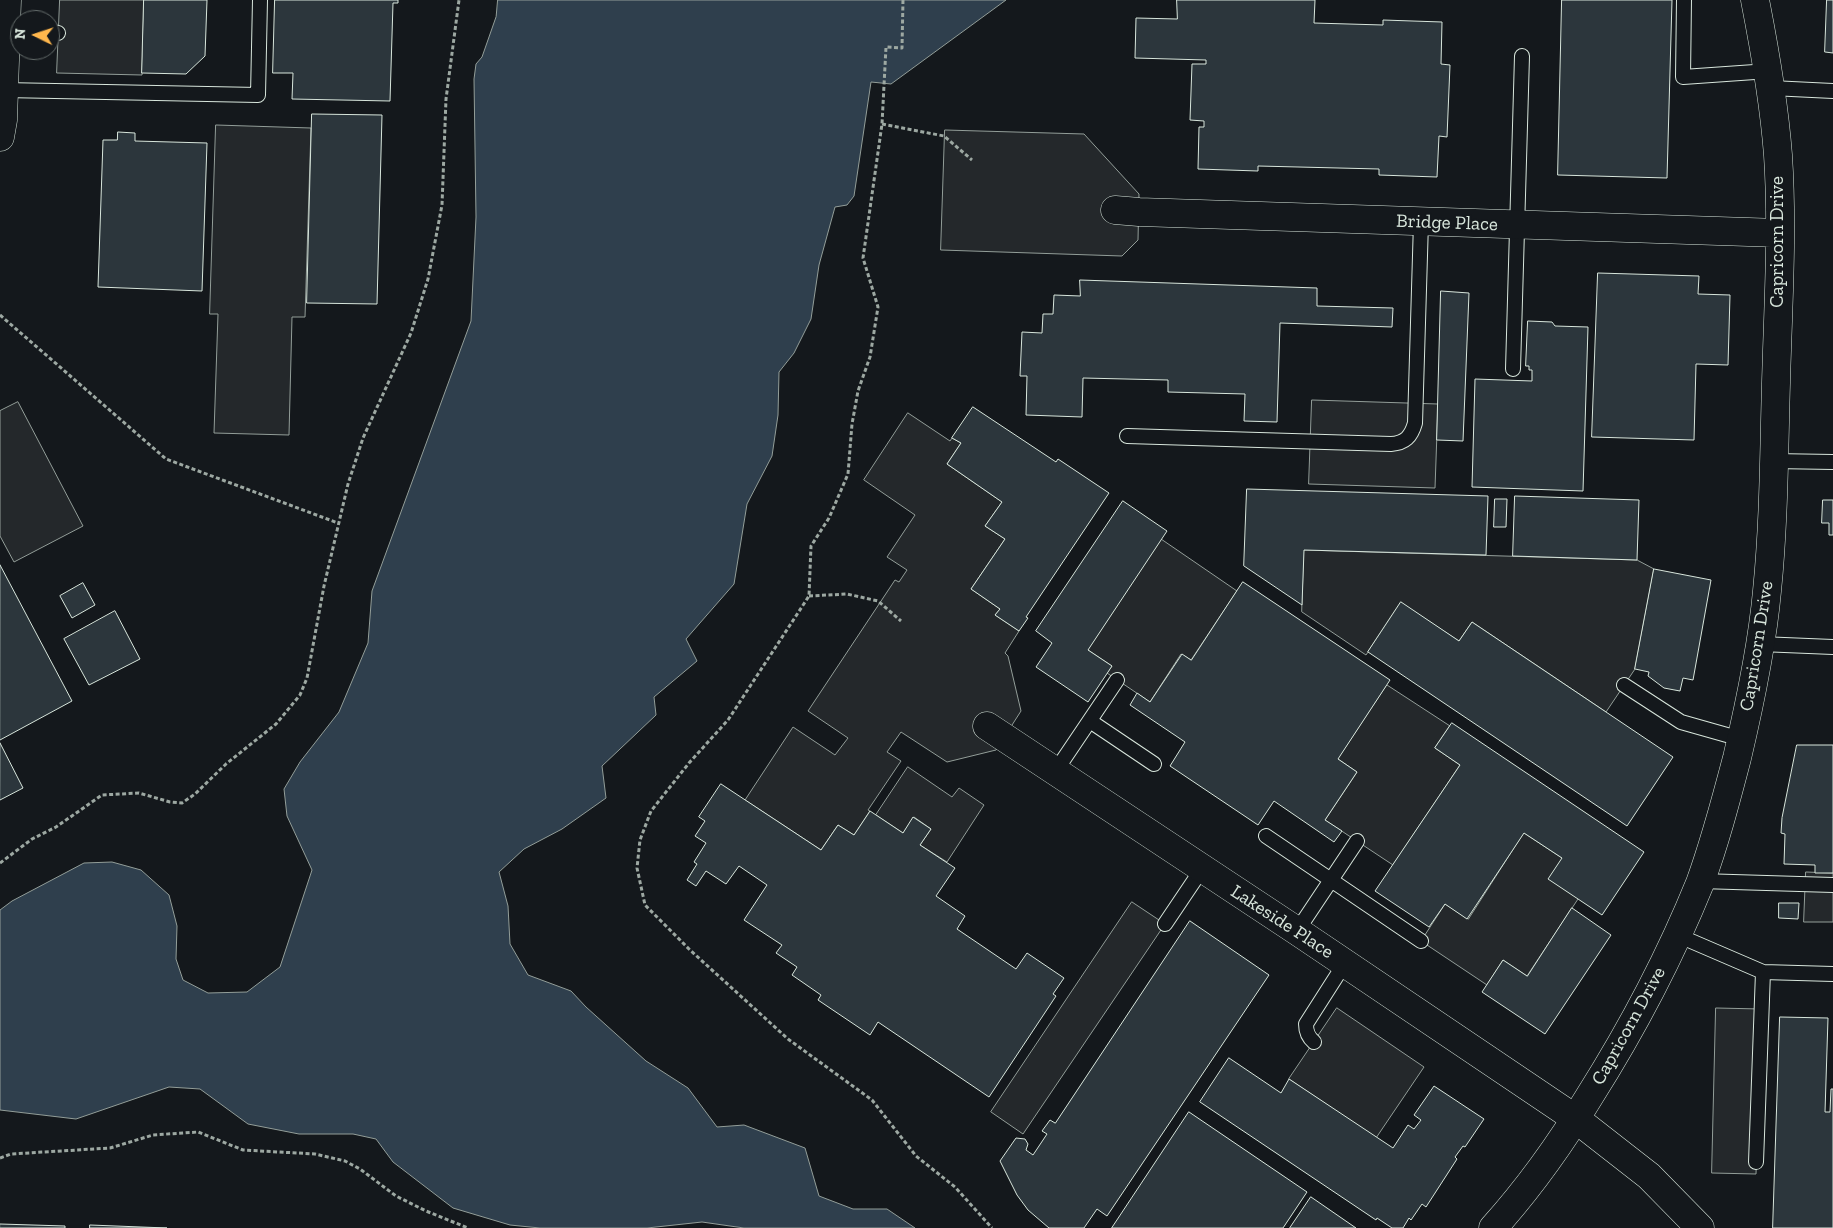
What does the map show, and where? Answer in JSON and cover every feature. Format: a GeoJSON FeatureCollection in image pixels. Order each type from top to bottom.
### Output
{"type":"FeatureCollection","features":[{"type":"Feature","properties":{"kind":"street"},"geometry":{"type":"LineString","coordinates":[[7,0],[10,16]]}},
{"type":"Feature","properties":{"kind":"street","name":"Capricorn Drive"},"geometry":{"type":"LineString","coordinates":[[1493,1228],[1539,1171],[1576,1119],[1613,1060],[1647,998],[1700,881],[1718,829],[1751,696],[1767,592],[1773,461],[1779,233],[1778,158],[1770,80],[1755,0]]}},
{"type":"Feature","properties":{"kind":"street"},"geometry":{"type":"LineString","coordinates":[[0,137],[3,120],[3,80],[10,46]]}},
{"type":"Feature","properties":{"kind":"street","name":"Bridge Place"},"geometry":{"type":"LineString","coordinates":[[1115,210],[1779,233]]}},
{"type":"Feature","properties":{"kind":"street","name":"Lakeside Place"},"geometry":{"type":"LineString","coordinates":[[987,726],[1345,963],[1576,1119],[1649,1176],[1700,1228]]}},
{"type":"Feature","properties":{"kind":"lane"},"geometry":{"type":"LineString","coordinates":[[3,80],[258,95],[260,0]]}},
{"type":"Feature","properties":{"kind":"lane"},"geometry":{"type":"LineString","coordinates":[[1684,0],[1683,77],[1770,80],[1833,91]]}},
{"type":"Feature","properties":{"kind":"lane"},"geometry":{"type":"LineString","coordinates":[[1513,369],[1522,56]]}},
{"type":"Feature","properties":{"kind":"lane"},"geometry":{"type":"LineString","coordinates":[[1127,436],[1390,444],[1399,443],[1407,439],[1413,432],[1415,423],[1421,222]]}},
{"type":"Feature","properties":{"kind":"lane"},"geometry":{"type":"LineString","coordinates":[[1773,461],[1833,462]]}},
{"type":"Feature","properties":{"kind":"lane"},"geometry":{"type":"LineString","coordinates":[[1760,644],[1833,647]]}},
{"type":"Feature","properties":{"kind":"lane"},"geometry":{"type":"LineString","coordinates":[[1055,772],[1117,680]]}},
{"type":"Feature","properties":{"kind":"lane"},"geometry":{"type":"LineString","coordinates":[[1624,685],[1681,722],[1741,739]]}},
{"type":"Feature","properties":{"kind":"lane"},"geometry":{"type":"LineString","coordinates":[[1090,721],[1154,764]]}},
{"type":"Feature","properties":{"kind":"lane"},"geometry":{"type":"LineString","coordinates":[[1266,836],[1421,941]]}},
{"type":"Feature","properties":{"kind":"lane"},"geometry":{"type":"LineString","coordinates":[[1297,931],[1356,841]]}},
{"type":"Feature","properties":{"kind":"lane"},"geometry":{"type":"LineString","coordinates":[[1165,924],[1202,869]]}},
{"type":"Feature","properties":{"kind":"lane"},"geometry":{"type":"LineString","coordinates":[[1700,881],[1833,886]]}},
{"type":"Feature","properties":{"kind":"lane"},"geometry":{"type":"LineString","coordinates":[[1677,935],[1762,972],[1833,974]]}},
{"type":"Feature","properties":{"kind":"lane"},"geometry":{"type":"LineString","coordinates":[[1314,1042],[1306,1031],[1306,1024],[1345,963]]}},
{"type":"Feature","properties":{"kind":"lane"},"geometry":{"type":"LineString","coordinates":[[1756,1162],[1762,972]]}},
{"type":"Feature","properties":{"kind":"path"},"geometry":{"type":"LineString","coordinates":[[0,863],[32,839],[56,827],[102,795],[139,794],[170,802],[182,802],[195,794],[226,764],[276,724],[300,695],[308,678],[324,586],[338,522],[363,438],[411,333],[428,278],[442,205],[446,99],[459,0]]}},
{"type":"Feature","properties":{"kind":"path"},"geometry":{"type":"LineString","coordinates":[[904,0],[902,48],[886,47],[882,124],[863,258],[878,307],[872,347],[858,391],[852,424],[848,474],[829,518],[811,546],[809,596],[728,720],[689,763],[651,811],[640,840],[637,868],[645,905],[690,950],[788,1039],[872,1100],[916,1156],[955,1187],[992,1228]]}},
{"type":"Feature","properties":{"kind":"path"},"geometry":{"type":"LineString","coordinates":[[882,124],[944,136],[972,160]]}},
{"type":"Feature","properties":{"kind":"path"},"geometry":{"type":"LineString","coordinates":[[0,315],[166,460],[338,522]]}},
{"type":"Feature","properties":{"kind":"path"},"geometry":{"type":"LineString","coordinates":[[809,596],[847,594],[878,601],[901,622]]}},
{"type":"Feature","properties":{"kind":"path"},"geometry":{"type":"LineString","coordinates":[[0,1158],[11,1154],[110,1148],[153,1135],[198,1132],[243,1150],[315,1154],[345,1161],[396,1196],[426,1211],[468,1228]]}},
{"type":"Feature","properties":{"kind":"shaded area"},"geometry":{"type":"Polygon","coordinates":[[[60,0],[144,0],[142,75],[57,73],[58,60],[60,60],[60,0]]]}},
{"type":"Feature","properties":{"kind":"shaded area"},"geometry":{"type":"Polygon","coordinates":[[[216,125],[311,128],[305,317],[292,317],[289,435],[214,433],[218,314],[210,314],[216,125]]]}},
{"type":"Feature","properties":{"kind":"shaded area"},"geometry":{"type":"Polygon","coordinates":[[[945,130],[1084,134],[1139,194],[1138,240],[1122,256],[941,250],[945,130]]]}},
{"type":"Feature","properties":{"kind":"shaded area"},"geometry":{"type":"Polygon","coordinates":[[[1312,400],[1438,404],[1435,488],[1309,484],[1312,400]]]}},
{"type":"Feature","properties":{"kind":"shaded area"},"geometry":{"type":"Polygon","coordinates":[[[18,402],[83,526],[14,562],[0,536],[0,411],[18,402]]]}},
{"type":"Feature","properties":{"kind":"shaded area"},"geometry":{"type":"Polygon","coordinates":[[[908,413],[950,441],[952,438],[961,443],[947,464],[1002,502],[985,526],[1005,539],[971,589],[1000,609],[995,615],[1019,631],[1005,653],[1008,656],[1021,711],[996,750],[947,762],[901,732],[887,752],[901,761],[868,810],[870,811],[854,835],[838,825],[821,850],[745,800],[793,727],[835,755],[848,738],[808,711],[895,580],[899,582],[907,570],[887,557],[915,515],[864,480],[908,413]]]}},
{"type":"Feature","properties":{"kind":"shaded area"},"geometry":{"type":"Polygon","coordinates":[[[1161,539],[1237,591],[1191,660],[1181,654],[1150,702],[1107,673],[1112,666],[1088,650],[1161,539]]]}},
{"type":"Feature","properties":{"kind":"shaded area"},"geometry":{"type":"Polygon","coordinates":[[[1304,550],[1637,560],[1654,569],[1635,669],[1606,712],[1472,622],[1459,641],[1401,603],[1366,655],[1302,612],[1304,550]]]}},
{"type":"Feature","properties":{"kind":"shaded area"},"geometry":{"type":"Polygon","coordinates":[[[1387,685],[1450,726],[1435,748],[1460,765],[1393,865],[1325,820],[1357,772],[1338,759],[1387,685]]]}},
{"type":"Feature","properties":{"kind":"shaded area"},"geometry":{"type":"Polygon","coordinates":[[[908,767],[952,797],[959,788],[984,805],[947,862],[920,845],[931,829],[914,817],[903,833],[876,815],[908,767]]]}},
{"type":"Feature","properties":{"kind":"shaded area"},"geometry":{"type":"Polygon","coordinates":[[[1524,833],[1562,858],[1578,899],[1527,976],[1503,960],[1487,985],[1421,941],[1445,904],[1468,919],[1524,833]]]}},
{"type":"Feature","properties":{"kind":"shaded area"},"geometry":{"type":"Polygon","coordinates":[[[1806,872],[1833,873],[1833,922],[1804,922],[1806,872]]]}},
{"type":"Feature","properties":{"kind":"shaded area"},"geometry":{"type":"Polygon","coordinates":[[[1132,902],[1165,924],[1023,1134],[991,1112],[1132,902]]]}},
{"type":"Feature","properties":{"kind":"shaded area"},"geometry":{"type":"Polygon","coordinates":[[[1337,1008],[1424,1067],[1376,1138],[1289,1079],[1337,1008]]]}},
{"type":"Feature","properties":{"kind":"shaded area"},"geometry":{"type":"Polygon","coordinates":[[[1716,1008],[1761,1009],[1756,1174],[1712,1173],[1716,1008]]]}},
{"type":"Feature","properties":{"kind":"water"},"geometry":{"type":"Polygon","coordinates":[[[498,0],[1006,0],[891,84],[871,82],[854,196],[847,205],[835,207],[819,265],[811,319],[794,353],[779,372],[778,415],[772,456],[747,504],[734,584],[686,639],[697,661],[654,697],[656,715],[602,766],[606,798],[562,829],[524,849],[499,872],[508,906],[510,944],[528,975],[571,991],[646,1061],[688,1088],[717,1127],[744,1125],[805,1148],[819,1196],[853,1209],[887,1209],[915,1228],[744,1228],[702,1222],[647,1228],[540,1228],[510,1225],[453,1208],[393,1162],[376,1139],[353,1134],[299,1134],[248,1124],[200,1089],[169,1087],[76,1119],[0,1110],[0,910],[12,901],[84,863],[112,862],[141,870],[169,895],[177,926],[176,959],[183,980],[208,993],[247,992],[280,967],[312,870],[287,816],[284,789],[300,762],[339,712],[368,643],[372,591],[471,321],[476,217],[474,79],[476,64],[482,57],[496,17],[498,0]]]}},
{"type":"Feature","properties":{"kind":"building"},"geometry":{"type":"Polygon","coordinates":[[[144,0],[207,0],[205,56],[186,74],[142,73],[144,0]]]}},
{"type":"Feature","properties":{"kind":"building"},"geometry":{"type":"Polygon","coordinates":[[[275,0],[398,0],[398,3],[393,3],[390,101],[292,99],[293,73],[273,73],[275,0]]]}},
{"type":"Feature","properties":{"kind":"building"},"geometry":{"type":"Polygon","coordinates":[[[1177,0],[1315,0],[1314,23],[1383,25],[1383,20],[1442,22],[1441,64],[1450,65],[1447,137],[1439,136],[1437,177],[1379,175],[1379,169],[1258,166],[1258,171],[1198,169],[1199,127],[1204,127],[1204,121],[1190,120],[1192,64],[1206,64],[1206,60],[1135,58],[1136,18],[1177,19],[1177,0]]]}},
{"type":"Feature","properties":{"kind":"building"},"geometry":{"type":"Polygon","coordinates":[[[1562,0],[1672,0],[1667,178],[1558,175],[1562,0]]]}},
{"type":"Feature","properties":{"kind":"building"},"geometry":{"type":"Polygon","coordinates":[[[1827,0],[1833,0],[1833,53],[1825,52],[1827,0]]]}},
{"type":"Feature","properties":{"kind":"building"},"geometry":{"type":"Polygon","coordinates":[[[312,114],[382,115],[377,304],[307,303],[312,114]]]}},
{"type":"Feature","properties":{"kind":"building"},"geometry":{"type":"Polygon","coordinates":[[[118,132],[135,133],[135,141],[207,143],[202,291],[98,287],[103,140],[117,140],[118,132]]]}},
{"type":"Feature","properties":{"kind":"building"},"geometry":{"type":"Polygon","coordinates":[[[1598,273],[1699,276],[1698,294],[1730,295],[1728,365],[1696,364],[1694,440],[1592,437],[1598,273]]]}},
{"type":"Feature","properties":{"kind":"building"},"geometry":{"type":"Polygon","coordinates":[[[1080,280],[1317,288],[1317,306],[1393,308],[1392,327],[1280,323],[1277,422],[1244,421],[1245,394],[1168,392],[1168,380],[1083,378],[1082,417],[1026,415],[1027,376],[1020,376],[1022,332],[1042,333],[1043,314],[1053,314],[1054,295],[1080,296],[1080,280]]]}},
{"type":"Feature","properties":{"kind":"building"},"geometry":{"type":"Polygon","coordinates":[[[1441,291],[1469,293],[1463,441],[1437,440],[1441,291]]]}},
{"type":"Feature","properties":{"kind":"building"},"geometry":{"type":"Polygon","coordinates":[[[1528,321],[1552,322],[1555,326],[1588,327],[1583,491],[1472,487],[1475,379],[1532,381],[1532,370],[1529,370],[1529,366],[1526,366],[1528,321]]]}},
{"type":"Feature","properties":{"kind":"building"},"geometry":{"type":"Polygon","coordinates":[[[973,407],[1056,462],[1058,459],[1109,493],[1026,617],[1028,618],[1019,631],[995,615],[1000,609],[971,589],[1005,539],[985,526],[1002,502],[947,464],[961,443],[952,438],[973,407]]]}},
{"type":"Feature","properties":{"kind":"building"},"geometry":{"type":"Polygon","coordinates":[[[1247,489],[1488,496],[1486,555],[1304,550],[1302,605],[1244,566],[1247,489]]]}},
{"type":"Feature","properties":{"kind":"building"},"geometry":{"type":"Polygon","coordinates":[[[1515,496],[1639,500],[1637,560],[1513,556],[1515,496]]]}},
{"type":"Feature","properties":{"kind":"building"},"geometry":{"type":"Polygon","coordinates":[[[1495,499],[1507,499],[1506,527],[1494,527],[1495,499]]]}},
{"type":"Feature","properties":{"kind":"building"},"geometry":{"type":"Polygon","coordinates":[[[1823,500],[1833,500],[1833,535],[1829,535],[1829,523],[1822,523],[1823,500]]]}},
{"type":"Feature","properties":{"kind":"building"},"geometry":{"type":"Polygon","coordinates":[[[1123,501],[1167,531],[1088,650],[1112,666],[1088,702],[1036,667],[1052,643],[1036,631],[1123,501]]]}},
{"type":"Feature","properties":{"kind":"building"},"geometry":{"type":"Polygon","coordinates":[[[0,565],[72,701],[0,740],[0,565]]]}},
{"type":"Feature","properties":{"kind":"building"},"geometry":{"type":"Polygon","coordinates":[[[1654,569],[1711,580],[1693,680],[1683,678],[1680,691],[1664,688],[1648,676],[1649,672],[1635,669],[1654,569]]]}},
{"type":"Feature","properties":{"kind":"building"},"geometry":{"type":"Polygon","coordinates":[[[1243,582],[1390,680],[1338,759],[1357,772],[1325,820],[1342,831],[1334,842],[1274,801],[1258,825],[1170,766],[1185,742],[1130,705],[1137,693],[1150,702],[1182,654],[1191,660],[1243,582]]]}},
{"type":"Feature","properties":{"kind":"building"},"geometry":{"type":"Polygon","coordinates":[[[83,583],[95,605],[72,618],[60,596],[83,583]]]}},
{"type":"Feature","properties":{"kind":"building"},"geometry":{"type":"Polygon","coordinates":[[[1401,602],[1459,641],[1472,622],[1673,757],[1627,826],[1368,652],[1401,602]]]}},
{"type":"Feature","properties":{"kind":"building"},"geometry":{"type":"Polygon","coordinates":[[[115,611],[140,659],[89,685],[64,639],[115,611]]]}},
{"type":"Feature","properties":{"kind":"building"},"geometry":{"type":"Polygon","coordinates":[[[1452,723],[1644,852],[1602,915],[1548,879],[1562,858],[1524,833],[1467,919],[1445,904],[1429,927],[1375,891],[1460,765],[1435,748],[1452,723]]]}},
{"type":"Feature","properties":{"kind":"building"},"geometry":{"type":"Polygon","coordinates":[[[0,743],[23,788],[0,800],[0,743]]]}},
{"type":"Feature","properties":{"kind":"building"},"geometry":{"type":"Polygon","coordinates":[[[1797,745],[1833,745],[1833,873],[1815,873],[1815,865],[1784,864],[1785,834],[1781,833],[1782,818],[1797,745]]]}},
{"type":"Feature","properties":{"kind":"building"},"geometry":{"type":"Polygon","coordinates":[[[721,784],[821,850],[838,825],[854,835],[870,811],[903,833],[913,817],[931,829],[920,845],[955,868],[936,896],[965,916],[957,929],[1016,969],[1027,953],[1064,978],[1053,994],[1056,996],[989,1097],[878,1022],[870,1035],[818,1000],[821,995],[792,975],[797,967],[776,953],[782,945],[744,920],[767,885],[739,866],[726,884],[706,871],[696,886],[687,880],[697,864],[694,862],[706,843],[695,836],[705,821],[699,817],[721,784]]]}},
{"type":"Feature","properties":{"kind":"building"},"geometry":{"type":"Polygon","coordinates":[[[1779,903],[1799,903],[1798,919],[1779,918],[1779,903]]]}},
{"type":"Feature","properties":{"kind":"building"},"geometry":{"type":"Polygon","coordinates":[[[1572,908],[1611,935],[1545,1034],[1482,992],[1503,960],[1527,976],[1572,908]]]}},
{"type":"Feature","properties":{"kind":"building"},"geometry":{"type":"Polygon","coordinates":[[[1190,921],[1269,975],[1107,1216],[1097,1209],[1084,1228],[1049,1228],[1028,1210],[1017,1195],[1000,1161],[1016,1138],[1025,1139],[1028,1144],[1026,1150],[1033,1155],[1047,1134],[1042,1131],[1050,1120],[1055,1123],[1190,921]]]}},
{"type":"Feature","properties":{"kind":"building"},"geometry":{"type":"Polygon","coordinates":[[[1780,1017],[1828,1018],[1825,1112],[1830,1112],[1831,1089],[1833,1089],[1833,1228],[1773,1228],[1780,1017]]]}},
{"type":"Feature","properties":{"kind":"building"},"geometry":{"type":"Polygon","coordinates":[[[1229,1058],[1281,1093],[1289,1079],[1393,1148],[1408,1125],[1414,1129],[1421,1120],[1414,1115],[1434,1086],[1484,1119],[1465,1147],[1463,1146],[1455,1157],[1457,1159],[1426,1207],[1422,1204],[1411,1220],[1409,1218],[1403,1228],[1392,1228],[1377,1218],[1376,1220],[1200,1102],[1229,1058]]]}},
{"type":"Feature","properties":{"kind":"building"},"geometry":{"type":"Polygon","coordinates":[[[1189,1112],[1307,1192],[1283,1228],[1112,1228],[1189,1112]]]}},
{"type":"Feature","properties":{"kind":"building"},"geometry":{"type":"Polygon","coordinates":[[[1311,1197],[1356,1228],[1290,1228],[1311,1197]]]}},
{"type":"Feature","properties":{"kind":"building"},"geometry":{"type":"Polygon","coordinates":[[[0,1224],[65,1226],[65,1228],[0,1228],[0,1224]]]}},
{"type":"Feature","properties":{"kind":"building"},"geometry":{"type":"Polygon","coordinates":[[[90,1225],[167,1228],[90,1228],[90,1225]]]}}]}
